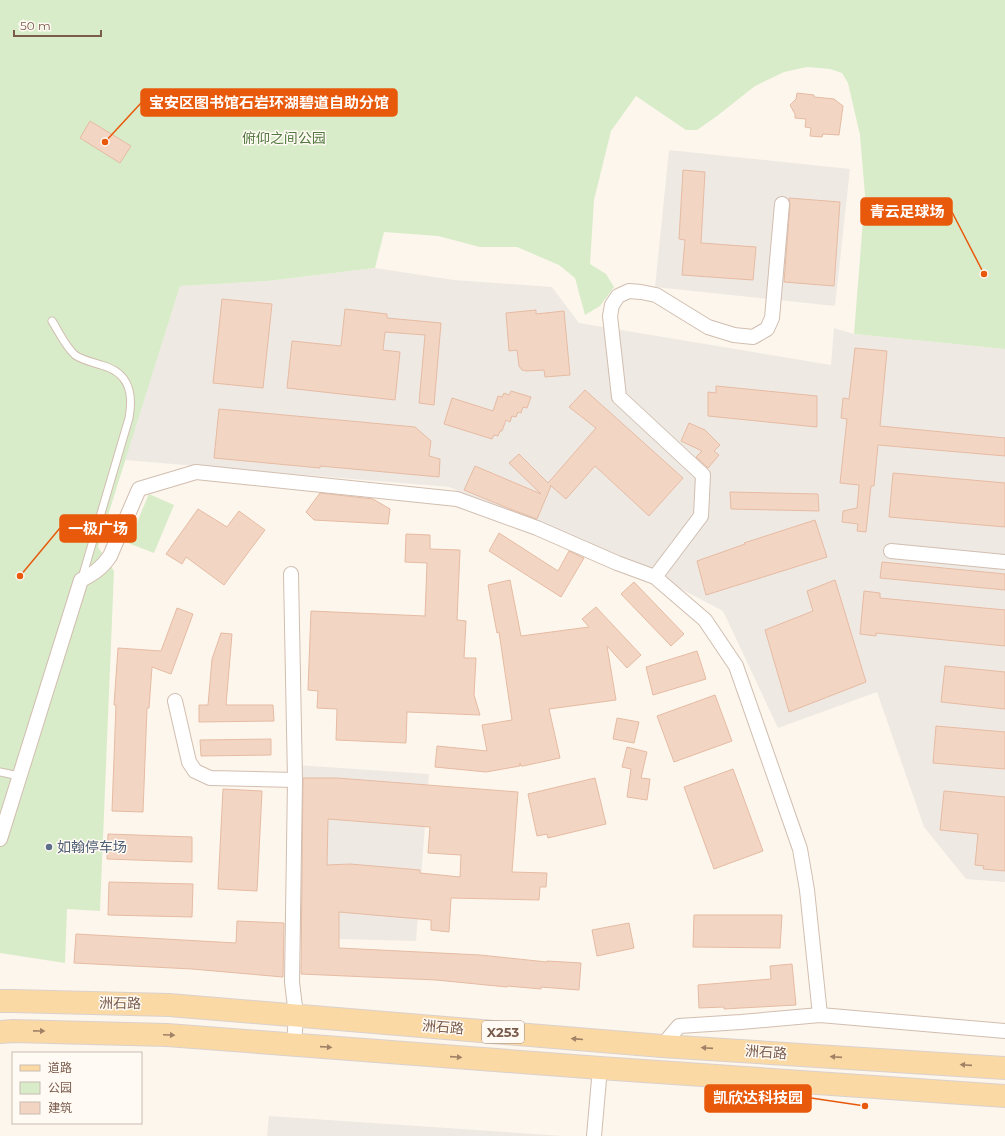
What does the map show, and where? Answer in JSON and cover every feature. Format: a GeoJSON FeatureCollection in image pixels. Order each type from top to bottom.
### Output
{"type":"FeatureCollection","features":[{"type":"Feature","properties":{"kind":"main road","name":"洲石路"},"geometry":{"type":"LineString","coordinates":[[0,1001],[169,1004],[662,1046],[1005,1068]]}},
{"type":"Feature","properties":{"kind":"main road","name":"洲石路"},"geometry":{"type":"LineString","coordinates":[[0,1032],[13,1031],[167,1035],[600,1068],[1005,1096]]}},
{"type":"Feature","properties":{"kind":"street"},"geometry":{"type":"LineString","coordinates":[[655,577],[701,516],[702,475],[619,397],[610,316],[612,305],[618,296],[629,291],[641,292],[656,295],[708,327],[734,335],[753,337],[767,329],[772,318],[782,204]]}},
{"type":"Feature","properties":{"kind":"street"},"geometry":{"type":"LineString","coordinates":[[0,838],[81,580],[104,566],[110,556],[139,489],[196,472],[457,499],[537,528],[617,563],[655,577],[705,620],[736,666],[800,849],[807,890],[820,1015]]}},
{"type":"Feature","properties":{"kind":"street"},"geometry":{"type":"LineString","coordinates":[[891,551],[1005,562]]}},
{"type":"Feature","properties":{"kind":"street"},"geometry":{"type":"LineString","coordinates":[[291,574],[295,780],[292,982],[296,1015],[294,1044]]}},
{"type":"Feature","properties":{"kind":"street"},"geometry":{"type":"LineString","coordinates":[[175,701],[189,762],[195,771],[210,778],[295,780]]}},
{"type":"Feature","properties":{"kind":"street"},"geometry":{"type":"LineString","coordinates":[[662,1046],[679,1026],[820,1015],[1005,1031]]}},
{"type":"Feature","properties":{"kind":"street"},"geometry":{"type":"LineString","coordinates":[[594,1136],[600,1068]]}},
{"type":"Feature","properties":{"kind":"lane"},"geometry":{"type":"LineString","coordinates":[[52,321],[66,345],[75,355],[113,369],[121,374],[129,388],[131,399],[129,418],[81,580]]}},
{"type":"Feature","properties":{"kind":"lane"},"geometry":{"type":"LineString","coordinates":[[0,772],[19,776]]}},
{"type":"Feature","properties":{"kind":"shaded area"},"geometry":{"type":"Polygon","coordinates":[[[669,150],[850,169],[835,306],[655,287],[669,150]]]}},
{"type":"Feature","properties":{"kind":"shaded area"},"geometry":{"type":"Polygon","coordinates":[[[375,268],[454,280],[552,287],[579,323],[831,365],[834,328],[854,334],[1005,349],[1005,882],[966,879],[924,827],[877,692],[778,728],[723,611],[633,564],[449,487],[125,460],[180,286],[267,281],[375,268]]]}},
{"type":"Feature","properties":{"kind":"shaded area"},"geometry":{"type":"Polygon","coordinates":[[[297,765],[429,774],[416,941],[296,938],[297,765]]]}},
{"type":"Feature","properties":{"kind":"shaded area"},"geometry":{"type":"Polygon","coordinates":[[[269,1116],[564,1136],[267,1136],[269,1116]]]}},
{"type":"Feature","properties":{"kind":"green space","name":"俯仰之间公园"},"geometry":{"type":"Polygon","coordinates":[[[0,0],[1005,0],[1005,349],[854,334],[865,195],[860,135],[848,83],[842,73],[830,69],[807,67],[784,72],[755,86],[697,130],[686,130],[636,96],[611,131],[594,200],[590,264],[606,274],[614,287],[600,306],[585,315],[575,278],[559,265],[517,247],[480,247],[438,236],[384,232],[375,268],[267,281],[180,286],[98,547],[114,571],[100,911],[67,909],[65,963],[0,953],[0,0]]]}},
{"type":"Feature","properties":{"kind":"green space"},"geometry":{"type":"Polygon","coordinates":[[[149,494],[174,505],[154,553],[128,543],[149,494]]]}},
{"type":"Feature","properties":{"kind":"building"},"geometry":{"type":"Polygon","coordinates":[[[797,93],[814,95],[814,97],[834,99],[843,106],[839,135],[823,134],[822,137],[810,136],[811,128],[805,127],[806,119],[795,118],[795,114],[790,105],[796,99],[797,93]]]}},
{"type":"Feature","properties":{"kind":"building"},"geometry":{"type":"Polygon","coordinates":[[[90,121],[131,146],[120,163],[80,138],[90,121]]]}},
{"type":"Feature","properties":{"kind":"building"},"geometry":{"type":"Polygon","coordinates":[[[683,170],[705,172],[701,243],[756,247],[753,280],[682,275],[685,240],[679,239],[683,170]]]}},
{"type":"Feature","properties":{"kind":"building"},"geometry":{"type":"Polygon","coordinates":[[[789,198],[840,202],[834,286],[784,282],[790,205],[789,198]]]}},
{"type":"Feature","properties":{"kind":"building"},"geometry":{"type":"Polygon","coordinates":[[[222,299],[272,304],[263,388],[213,383],[222,299]]]}},
{"type":"Feature","properties":{"kind":"building"},"geometry":{"type":"Polygon","coordinates":[[[345,309],[387,314],[387,318],[441,323],[434,405],[419,403],[425,335],[385,332],[383,350],[400,352],[395,400],[287,388],[292,341],[341,346],[345,309]]]}},
{"type":"Feature","properties":{"kind":"building"},"geometry":{"type":"Polygon","coordinates":[[[536,310],[536,314],[564,311],[570,375],[545,377],[544,370],[522,370],[519,366],[517,350],[509,351],[506,313],[536,310]]]}},
{"type":"Feature","properties":{"kind":"building"},"geometry":{"type":"Polygon","coordinates":[[[855,348],[887,351],[880,426],[1005,438],[1005,456],[878,445],[874,486],[871,486],[866,532],[857,531],[858,524],[842,522],[843,511],[857,508],[859,485],[840,483],[847,419],[841,418],[843,398],[849,399],[855,348]]]}},
{"type":"Feature","properties":{"kind":"building"},"geometry":{"type":"Polygon","coordinates":[[[716,386],[817,396],[817,427],[708,416],[708,392],[716,393],[716,386]]]}},
{"type":"Feature","properties":{"kind":"building"},"geometry":{"type":"Polygon","coordinates":[[[585,390],[683,478],[649,516],[595,466],[566,499],[550,485],[551,486],[537,519],[464,490],[475,466],[541,494],[509,463],[519,454],[548,483],[596,428],[569,407],[585,390]]]}},
{"type":"Feature","properties":{"kind":"building"},"geometry":{"type":"Polygon","coordinates":[[[511,391],[531,397],[527,408],[523,407],[521,413],[518,412],[516,417],[512,416],[510,422],[506,420],[502,431],[500,431],[498,436],[494,435],[492,439],[444,424],[452,398],[493,411],[498,396],[502,397],[504,393],[509,395],[511,391]]]}},
{"type":"Feature","properties":{"kind":"building"},"geometry":{"type":"Polygon","coordinates":[[[219,409],[415,427],[431,441],[429,456],[440,459],[439,477],[214,458],[219,409]]]}},
{"type":"Feature","properties":{"kind":"building"},"geometry":{"type":"Polygon","coordinates":[[[689,423],[705,430],[720,445],[714,451],[719,455],[708,468],[696,457],[702,451],[681,441],[689,423]]]}},
{"type":"Feature","properties":{"kind":"building"},"geometry":{"type":"Polygon","coordinates":[[[893,473],[1005,483],[1005,527],[889,517],[893,473]]]}},
{"type":"Feature","properties":{"kind":"building"},"geometry":{"type":"Polygon","coordinates":[[[730,492],[818,494],[819,511],[731,509],[730,492]]]}},
{"type":"Feature","properties":{"kind":"building"},"geometry":{"type":"Polygon","coordinates":[[[320,493],[373,499],[390,509],[388,524],[314,520],[306,512],[320,493]]]}},
{"type":"Feature","properties":{"kind":"building"},"geometry":{"type":"Polygon","coordinates":[[[198,509],[227,527],[239,511],[265,530],[224,585],[186,557],[182,564],[166,554],[198,509]]]}},
{"type":"Feature","properties":{"kind":"building"},"geometry":{"type":"Polygon","coordinates":[[[815,520],[827,557],[706,595],[697,561],[745,544],[744,543],[815,520]]]}},
{"type":"Feature","properties":{"kind":"building"},"geometry":{"type":"Polygon","coordinates":[[[499,533],[558,571],[569,551],[584,558],[561,597],[489,551],[499,533]]]}},
{"type":"Feature","properties":{"kind":"building"},"geometry":{"type":"Polygon","coordinates":[[[406,534],[430,535],[430,549],[460,550],[457,620],[466,621],[464,658],[476,658],[474,695],[480,715],[407,712],[406,743],[336,740],[337,709],[317,708],[318,691],[308,690],[311,611],[425,616],[427,563],[405,562],[406,534]]]}},
{"type":"Feature","properties":{"kind":"building"},"geometry":{"type":"Polygon","coordinates":[[[882,562],[1005,574],[1005,590],[880,578],[882,562]]]}},
{"type":"Feature","properties":{"kind":"building"},"geometry":{"type":"Polygon","coordinates":[[[510,580],[521,636],[589,627],[582,619],[596,607],[641,655],[627,668],[607,646],[616,700],[549,709],[560,758],[523,766],[521,766],[520,763],[520,766],[486,772],[435,767],[437,746],[487,751],[482,725],[512,720],[499,632],[497,633],[488,585],[510,580]]]}},
{"type":"Feature","properties":{"kind":"building"},"geometry":{"type":"Polygon","coordinates":[[[835,580],[866,682],[789,712],[765,630],[813,611],[807,591],[835,580]]]}},
{"type":"Feature","properties":{"kind":"building"},"geometry":{"type":"Polygon","coordinates":[[[634,582],[684,634],[671,646],[621,594],[634,582]]]}},
{"type":"Feature","properties":{"kind":"building"},"geometry":{"type":"Polygon","coordinates":[[[864,591],[880,593],[880,598],[1005,610],[1005,646],[876,633],[876,636],[860,634],[864,591]]]}},
{"type":"Feature","properties":{"kind":"building"},"geometry":{"type":"Polygon","coordinates":[[[177,608],[193,614],[171,674],[152,667],[149,708],[147,708],[143,812],[112,811],[116,705],[114,705],[118,648],[161,651],[177,608]]]}},
{"type":"Feature","properties":{"kind":"building"},"geometry":{"type":"Polygon","coordinates":[[[221,633],[232,634],[226,705],[273,705],[274,721],[199,722],[199,705],[208,705],[212,659],[221,633]]]}},
{"type":"Feature","properties":{"kind":"building"},"geometry":{"type":"Polygon","coordinates":[[[697,651],[706,679],[653,695],[646,667],[697,651]]]}},
{"type":"Feature","properties":{"kind":"building"},"geometry":{"type":"Polygon","coordinates":[[[945,666],[1005,672],[1005,709],[941,702],[945,666]]]}},
{"type":"Feature","properties":{"kind":"building"},"geometry":{"type":"Polygon","coordinates":[[[715,695],[732,741],[674,762],[657,716],[715,695]]]}},
{"type":"Feature","properties":{"kind":"building"},"geometry":{"type":"Polygon","coordinates":[[[617,718],[639,722],[634,743],[613,739],[617,718]]]}},
{"type":"Feature","properties":{"kind":"building"},"geometry":{"type":"Polygon","coordinates":[[[936,726],[1005,732],[1005,769],[933,763],[936,726]]]}},
{"type":"Feature","properties":{"kind":"building"},"geometry":{"type":"Polygon","coordinates":[[[271,739],[271,755],[201,756],[200,740],[271,739]]]}},
{"type":"Feature","properties":{"kind":"building"},"geometry":{"type":"Polygon","coordinates":[[[627,747],[647,752],[641,778],[650,779],[647,800],[627,797],[631,769],[622,767],[627,747]]]}},
{"type":"Feature","properties":{"kind":"building"},"geometry":{"type":"Polygon","coordinates":[[[733,769],[763,851],[714,869],[684,787],[733,769]]]}},
{"type":"Feature","properties":{"kind":"building"},"geometry":{"type":"Polygon","coordinates":[[[303,778],[337,778],[518,792],[512,872],[547,873],[546,887],[540,887],[539,900],[451,898],[449,932],[431,930],[431,920],[339,912],[339,948],[480,955],[547,962],[581,963],[579,990],[541,987],[541,989],[507,987],[436,980],[301,974],[303,778]],[[328,819],[327,865],[350,864],[420,870],[420,873],[460,877],[461,855],[428,853],[430,827],[328,819]]]}},
{"type":"Feature","properties":{"kind":"building"},"geometry":{"type":"Polygon","coordinates":[[[595,778],[606,824],[548,838],[547,834],[537,836],[528,794],[595,778]]]}},
{"type":"Feature","properties":{"kind":"building"},"geometry":{"type":"Polygon","coordinates":[[[223,789],[262,791],[257,891],[218,889],[223,789]]]}},
{"type":"Feature","properties":{"kind":"building"},"geometry":{"type":"Polygon","coordinates":[[[944,791],[1005,797],[1005,871],[983,869],[984,866],[975,865],[978,834],[940,830],[944,791]]]}},
{"type":"Feature","properties":{"kind":"building"},"geometry":{"type":"Polygon","coordinates":[[[108,834],[192,837],[192,862],[107,859],[108,834]]]}},
{"type":"Feature","properties":{"kind":"building"},"geometry":{"type":"Polygon","coordinates":[[[109,882],[193,884],[192,917],[108,915],[109,882]]]}},
{"type":"Feature","properties":{"kind":"building"},"geometry":{"type":"Polygon","coordinates":[[[694,915],[782,915],[780,948],[693,947],[694,915]]]}},
{"type":"Feature","properties":{"kind":"building"},"geometry":{"type":"Polygon","coordinates":[[[237,921],[284,923],[283,977],[192,969],[74,963],[76,934],[236,943],[237,921]]]}},
{"type":"Feature","properties":{"kind":"building"},"geometry":{"type":"Polygon","coordinates":[[[629,923],[634,948],[597,956],[592,930],[629,923]]]}},
{"type":"Feature","properties":{"kind":"building"},"geometry":{"type":"Polygon","coordinates":[[[792,964],[796,1005],[724,1009],[724,1007],[699,1008],[698,985],[771,979],[770,966],[792,964]]]}},
{"type":"Feature","properties":{"kind":"place","name":"宝安区图书馆石岩环湖碧道自助分馆"},"geometry":{"type":"Point","coordinates":[105,142]}},
{"type":"Feature","properties":{"kind":"place","name":"青云足球场"},"geometry":{"type":"Point","coordinates":[984,274]}},
{"type":"Feature","properties":{"kind":"place","name":"一极广场"},"geometry":{"type":"Point","coordinates":[20,576]}},
{"type":"Feature","properties":{"kind":"place","name":"如翰停车场"},"geometry":{"type":"Point","coordinates":[49,847]}},
{"type":"Feature","properties":{"kind":"place","name":"凯欣达科技园"},"geometry":{"type":"Point","coordinates":[865,1106]}}]}
